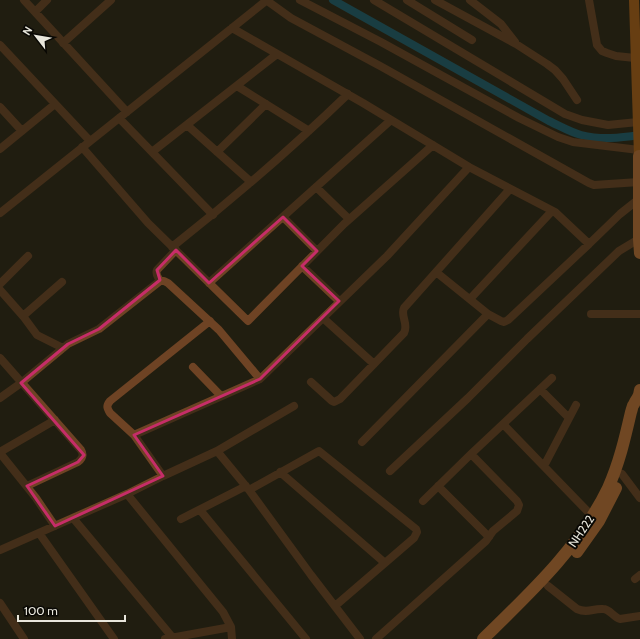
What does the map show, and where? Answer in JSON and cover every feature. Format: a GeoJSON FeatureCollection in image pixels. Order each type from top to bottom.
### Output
{"type":"FeatureCollection","features":[{"type":"Feature","properties":{"kind":"highway"},"geometry":{"type":"LineString","coordinates":[[639,151],[640,253]]}},
{"type":"Feature","properties":{"kind":"highway","name":"NH222"},"geometry":{"type":"LineString","coordinates":[[494,639],[548,586],[581,546],[599,521],[622,474],[636,426],[640,399]]}},
{"type":"Feature","properties":{"kind":"highway","name":"NH222"},"geometry":{"type":"LineString","coordinates":[[483,639],[547,575],[575,542],[607,489],[624,444],[633,405],[640,399]]}},
{"type":"Feature","properties":{"kind":"main road"},"geometry":{"type":"LineString","coordinates":[[634,0],[639,151]]}},
{"type":"Feature","properties":{"kind":"street"},"geometry":{"type":"LineString","coordinates":[[24,0],[126,112]]}},
{"type":"Feature","properties":{"kind":"street"},"geometry":{"type":"LineString","coordinates":[[35,12],[47,0]]}},
{"type":"Feature","properties":{"kind":"street"},"geometry":{"type":"LineString","coordinates":[[63,43],[111,0]]}},
{"type":"Feature","properties":{"kind":"street"},"geometry":{"type":"LineString","coordinates":[[300,0],[381,42],[519,118],[558,137],[573,142],[639,151]]}},
{"type":"Feature","properties":{"kind":"street"},"geometry":{"type":"LineString","coordinates":[[374,0],[565,114],[604,125],[638,123]]}},
{"type":"Feature","properties":{"kind":"street"},"geometry":{"type":"LineString","coordinates":[[407,0],[472,40]]}},
{"type":"Feature","properties":{"kind":"street"},"geometry":{"type":"LineString","coordinates":[[435,0],[516,44],[543,61],[555,70],[577,100]]}},
{"type":"Feature","properties":{"kind":"street"},"geometry":{"type":"LineString","coordinates":[[470,0],[502,24],[516,44]]}},
{"type":"Feature","properties":{"kind":"street"},"geometry":{"type":"LineString","coordinates":[[589,0],[597,45],[607,53],[616,56],[636,58]]}},
{"type":"Feature","properties":{"kind":"street"},"geometry":{"type":"LineString","coordinates":[[0,213],[232,28],[263,1],[589,183],[639,191]]}},
{"type":"Feature","properties":{"kind":"street"},"geometry":{"type":"LineString","coordinates":[[232,28],[348,94],[469,167],[555,212],[589,244]]}},
{"type":"Feature","properties":{"kind":"street"},"geometry":{"type":"LineString","coordinates":[[0,45],[90,141]]}},
{"type":"Feature","properties":{"kind":"street"},"geometry":{"type":"LineString","coordinates":[[152,152],[277,54]]}},
{"type":"Feature","properties":{"kind":"street"},"geometry":{"type":"LineString","coordinates":[[237,86],[309,131]]}},
{"type":"Feature","properties":{"kind":"street"},"geometry":{"type":"LineString","coordinates":[[160,281],[156,275],[156,272],[174,249],[309,131],[348,94]]}},
{"type":"Feature","properties":{"kind":"street"},"geometry":{"type":"LineString","coordinates":[[0,149],[55,104]]}},
{"type":"Feature","properties":{"kind":"street"},"geometry":{"type":"LineString","coordinates":[[217,152],[266,104]]}},
{"type":"Feature","properties":{"kind":"street"},"geometry":{"type":"LineString","coordinates":[[0,107],[22,131]]}},
{"type":"Feature","properties":{"kind":"street"},"geometry":{"type":"LineString","coordinates":[[119,118],[213,215]]}},
{"type":"Feature","properties":{"kind":"street"},"geometry":{"type":"LineString","coordinates":[[209,283],[391,120]]}},
{"type":"Feature","properties":{"kind":"street"},"geometry":{"type":"LineString","coordinates":[[187,125],[251,182]]}},
{"type":"Feature","properties":{"kind":"street"},"geometry":{"type":"LineString","coordinates":[[82,147],[148,223],[248,321],[349,219],[433,145]]}},
{"type":"Feature","properties":{"kind":"street"},"geometry":{"type":"LineString","coordinates":[[134,435],[260,379],[387,256],[469,167]]}},
{"type":"Feature","properties":{"kind":"street"},"geometry":{"type":"LineString","coordinates":[[316,187],[349,219]]}},
{"type":"Feature","properties":{"kind":"street"},"geometry":{"type":"LineString","coordinates":[[311,382],[332,401],[337,401],[406,330],[403,311],[404,308],[510,189]]}},
{"type":"Feature","properties":{"kind":"street"},"geometry":{"type":"LineString","coordinates":[[436,272],[488,314],[504,322],[508,320],[620,214],[639,191]]}},
{"type":"Feature","properties":{"kind":"street"},"geometry":{"type":"LineString","coordinates":[[470,299],[552,211]]}},
{"type":"Feature","properties":{"kind":"street"},"geometry":{"type":"LineString","coordinates":[[283,217],[317,251]]}},
{"type":"Feature","properties":{"kind":"street"},"geometry":{"type":"LineString","coordinates":[[390,471],[468,398],[619,251],[639,238]]}},
{"type":"Feature","properties":{"kind":"street"},"geometry":{"type":"LineString","coordinates":[[0,284],[28,256]]}},
{"type":"Feature","properties":{"kind":"street"},"geometry":{"type":"LineString","coordinates":[[302,266],[339,301]]}},
{"type":"Feature","properties":{"kind":"street"},"geometry":{"type":"LineString","coordinates":[[0,398],[21,383],[63,348],[73,341],[99,329],[160,281],[168,283],[210,321],[260,379]]}},
{"type":"Feature","properties":{"kind":"street"},"geometry":{"type":"LineString","coordinates":[[23,316],[62,282]]}},
{"type":"Feature","properties":{"kind":"street"},"geometry":{"type":"LineString","coordinates":[[0,290],[23,316],[37,335],[63,348]]}},
{"type":"Feature","properties":{"kind":"street"},"geometry":{"type":"LineString","coordinates":[[362,442],[488,314]]}},
{"type":"Feature","properties":{"kind":"street"},"geometry":{"type":"LineString","coordinates":[[591,314],[640,314]]}},
{"type":"Feature","properties":{"kind":"street"},"geometry":{"type":"LineString","coordinates":[[323,318],[374,364]]}},
{"type":"Feature","properties":{"kind":"street"},"geometry":{"type":"LineString","coordinates":[[163,476],[134,435],[110,413],[107,406],[116,396],[210,321]]}},
{"type":"Feature","properties":{"kind":"street"},"geometry":{"type":"LineString","coordinates":[[0,358],[82,450],[83,453],[81,460],[78,462],[27,486]]}},
{"type":"Feature","properties":{"kind":"street"},"geometry":{"type":"LineString","coordinates":[[193,367],[221,396]]}},
{"type":"Feature","properties":{"kind":"street"},"geometry":{"type":"LineString","coordinates":[[423,501],[552,378]]}},
{"type":"Feature","properties":{"kind":"street"},"geometry":{"type":"LineString","coordinates":[[540,389],[569,418]]}},
{"type":"Feature","properties":{"kind":"street"},"geometry":{"type":"LineString","coordinates":[[544,466],[576,405]]}},
{"type":"Feature","properties":{"kind":"street"},"geometry":{"type":"LineString","coordinates":[[0,550],[127,494],[217,451],[294,406]]}},
{"type":"Feature","properties":{"kind":"street"},"geometry":{"type":"LineString","coordinates":[[55,420],[0,452],[36,498],[55,526]]}},
{"type":"Feature","properties":{"kind":"street"},"geometry":{"type":"LineString","coordinates":[[503,424],[592,516]]}},
{"type":"Feature","properties":{"kind":"street"},"geometry":{"type":"LineString","coordinates":[[217,451],[247,488],[360,639]]}},
{"type":"Feature","properties":{"kind":"street"},"geometry":{"type":"LineString","coordinates":[[181,519],[280,472],[319,451],[414,526],[417,532],[414,538],[335,606]]}},
{"type":"Feature","properties":{"kind":"street"},"geometry":{"type":"LineString","coordinates":[[376,639],[486,541],[493,530],[517,511],[519,506],[517,501],[471,454]]}},
{"type":"Feature","properties":{"kind":"street"},"geometry":{"type":"LineString","coordinates":[[280,472],[385,563]]}},
{"type":"Feature","properties":{"kind":"street"},"geometry":{"type":"LineString","coordinates":[[622,474],[640,498]]}},
{"type":"Feature","properties":{"kind":"street"},"geometry":{"type":"LineString","coordinates":[[438,486],[489,537]]}},
{"type":"Feature","properties":{"kind":"street"},"geometry":{"type":"LineString","coordinates":[[127,494],[223,612],[231,627],[232,639]]}},
{"type":"Feature","properties":{"kind":"street"},"geometry":{"type":"LineString","coordinates":[[200,510],[306,639]]}},
{"type":"Feature","properties":{"kind":"street"},"geometry":{"type":"LineString","coordinates":[[73,518],[169,638],[231,627]]}},
{"type":"Feature","properties":{"kind":"street"},"geometry":{"type":"LineString","coordinates":[[39,533],[114,639]]}},
{"type":"Feature","properties":{"kind":"street"},"geometry":{"type":"LineString","coordinates":[[548,586],[580,610],[587,612],[605,609],[608,610],[613,616],[620,619],[640,616]]}},
{"type":"Feature","properties":{"kind":"street"},"geometry":{"type":"LineString","coordinates":[[0,603],[4,615],[24,639]]}},
{"type":"Feature","properties":{"kind":"highlighted area"},"geometry":{"type":"Polygon","coordinates":[[[283,217],[317,251],[302,266],[339,301],[260,379],[134,435],[163,476],[55,526],[27,486],[78,462],[84,455],[21,383],[68,344],[99,329],[160,280],[157,270],[176,250],[209,283],[283,217]]]}},
{"type":"Feature","properties":{"kind":"waterway"},"geometry":{"type":"LineString","coordinates":[[333,0],[569,131],[596,138],[618,138],[640,135]]}}]}
